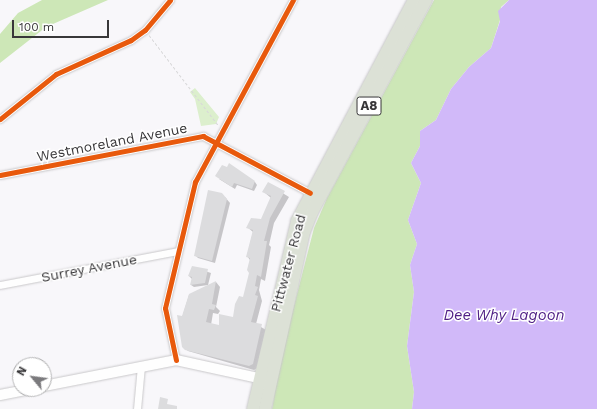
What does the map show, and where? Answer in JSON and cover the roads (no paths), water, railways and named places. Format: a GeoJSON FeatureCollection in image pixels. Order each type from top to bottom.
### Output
{"type":"FeatureCollection","features":[{"type":"Feature","properties":{"kind":"highway","name":"Pittwater Road"},"geometry":{"type":"LineString","coordinates":[[265,409],[265,379],[293,235],[310,193],[414,0]]}},
{"type":"Feature","properties":{"kind":"highway","name":"Pittwater Road"},"geometry":{"type":"LineString","coordinates":[[253,409],[265,379],[299,252],[312,212],[426,0]]}},
{"type":"Feature","properties":{"kind":"main road"},"geometry":{"type":"LineString","coordinates":[[52,384],[176,360],[265,379]]}},
{"type":"Feature","properties":{"kind":"main road"},"geometry":{"type":"LineString","coordinates":[[0,395],[12,393]]}},
{"type":"Feature","properties":{"kind":"street"},"geometry":{"type":"LineString","coordinates":[[0,119],[56,74],[131,40],[145,30],[170,0]]}},
{"type":"Feature","properties":{"kind":"street"},"geometry":{"type":"LineString","coordinates":[[176,360],[165,308],[195,182],[293,0]]}},
{"type":"Feature","properties":{"kind":"street","name":"Westmoreland Avenue"},"geometry":{"type":"LineString","coordinates":[[0,175],[203,136],[310,193]]}},
{"type":"Feature","properties":{"kind":"street","name":"Surrey Avenue"},"geometry":{"type":"LineString","coordinates":[[0,285],[178,251]]}},
{"type":"Feature","properties":{"kind":"street"},"geometry":{"type":"LineString","coordinates":[[137,409],[141,366]]}},
{"type":"Feature","properties":{"kind":"water","name":"Dee Why Lagoon"},"geometry":{"type":"Polygon","coordinates":[[[509,0],[597,0],[597,409],[412,409],[414,392],[407,346],[414,292],[410,265],[417,244],[408,220],[421,183],[411,163],[420,146],[420,131],[436,120],[451,89],[469,67],[491,48],[500,21],[498,11],[509,0]]]}}]}
